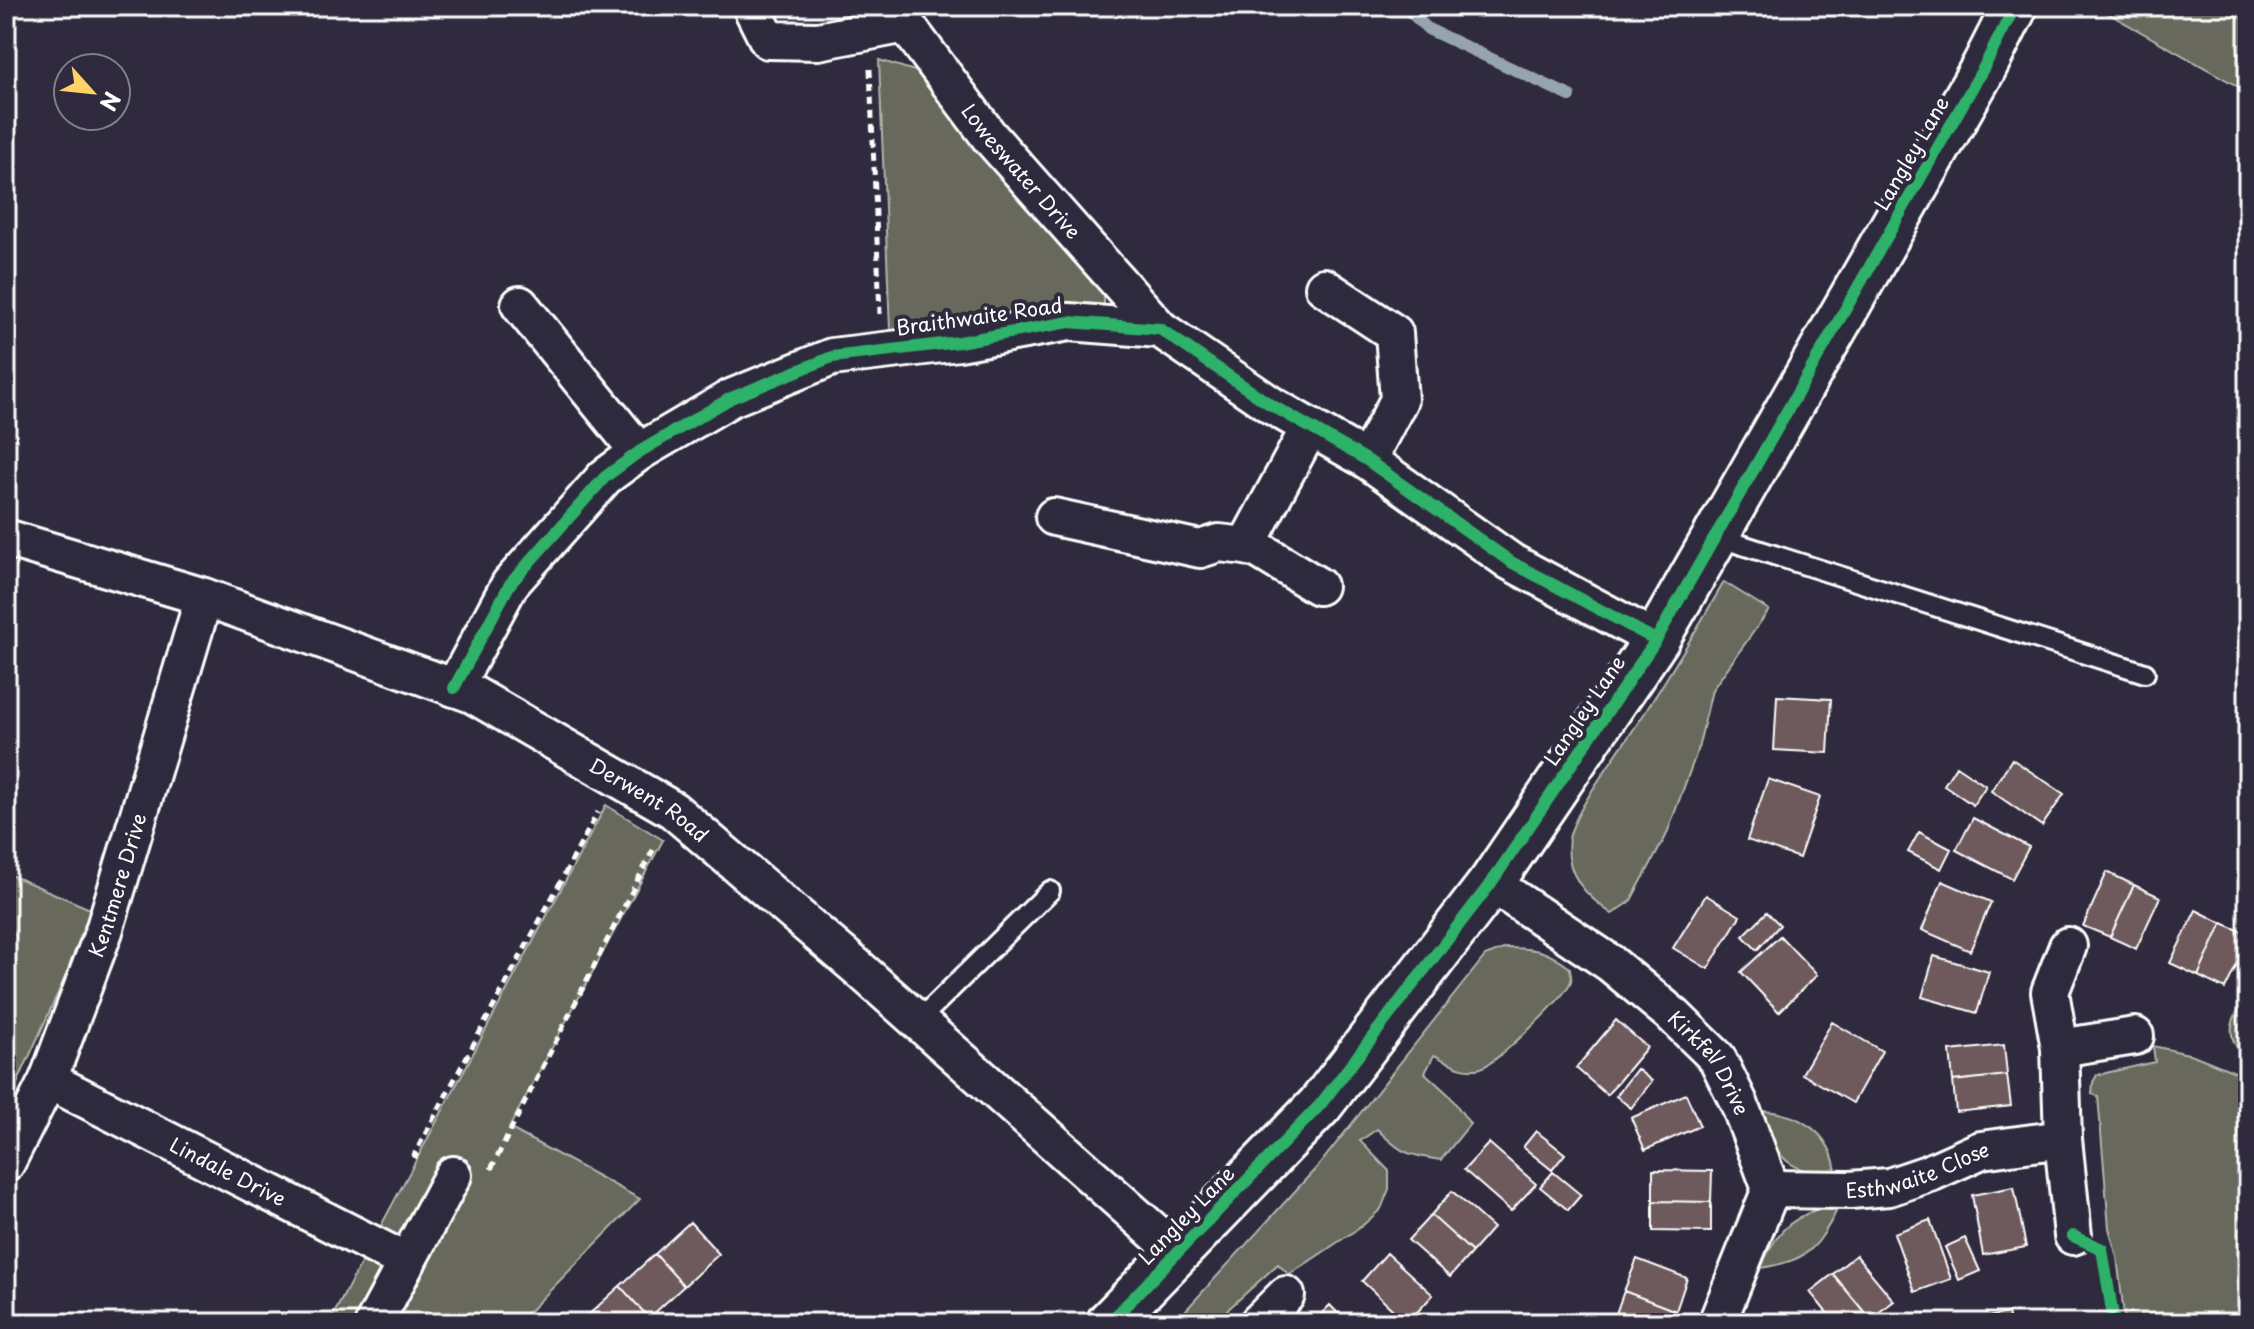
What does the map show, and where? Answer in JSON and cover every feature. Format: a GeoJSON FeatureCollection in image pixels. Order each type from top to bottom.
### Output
{"type":"FeatureCollection","features":[{"type":"Feature","properties":{"kind":"street"},"geometry":{"type":"LineString","coordinates":[[751,6],[768,40],[818,41],[889,21]]}},
{"type":"Feature","properties":{"kind":"street","name":"Langley Lane"},"geometry":{"type":"LineString","coordinates":[[1109,1323],[1320,1105],[1491,883],[1656,640],[1976,80],[2015,6]]}},
{"type":"Feature","properties":{"kind":"street","name":"Loweswater Drive"},"geometry":{"type":"LineString","coordinates":[[889,21],[1160,329]]}},
{"type":"Feature","properties":{"kind":"street"},"geometry":{"type":"LineString","coordinates":[[1324,287],[1394,333],[1399,400],[1367,460]]}},
{"type":"Feature","properties":{"kind":"street"},"geometry":{"type":"LineString","coordinates":[[520,305],[639,452]]}},
{"type":"Feature","properties":{"kind":"street","name":"Braithwaite Road"},"geometry":{"type":"LineString","coordinates":[[454,688],[510,584],[605,477],[639,452],[731,398],[832,357],[959,342],[1069,322],[1160,329]]}},
{"type":"Feature","properties":{"kind":"street"},"geometry":{"type":"LineString","coordinates":[[1160,329],[1271,405],[1367,460],[1511,562],[1656,640]]}},
{"type":"Feature","properties":{"kind":"street"},"geometry":{"type":"LineString","coordinates":[[1246,546],[1310,427]]}},
{"type":"Feature","properties":{"kind":"street"},"geometry":{"type":"LineString","coordinates":[[1054,517],[1200,549],[1219,543],[1246,546],[1259,550],[1318,586]]}},
{"type":"Feature","properties":{"kind":"street","name":"Derwent Road"},"geometry":{"type":"LineString","coordinates":[[6,538],[204,597],[472,694],[673,810],[918,1021],[1177,1252]]}},
{"type":"Feature","properties":{"kind":"street","name":"Kentmere Drive"},"geometry":{"type":"LineString","coordinates":[[6,1163],[48,1080],[104,931],[204,597]]}},
{"type":"Feature","properties":{"kind":"street","name":"Kirkfell Drive"},"geometry":{"type":"LineString","coordinates":[[1491,883],[1610,963],[1675,1017],[1717,1058],[1739,1103],[1771,1189]]}},
{"type":"Feature","properties":{"kind":"street"},"geometry":{"type":"LineString","coordinates":[[2068,946],[2050,992],[2060,1048],[2063,1139],[2073,1236]]}},
{"type":"Feature","properties":{"kind":"street"},"geometry":{"type":"LineString","coordinates":[[2060,1048],[2135,1036]]}},
{"type":"Feature","properties":{"kind":"street","name":"Lindale Drive"},"geometry":{"type":"LineString","coordinates":[[48,1080],[407,1262]]}},
{"type":"Feature","properties":{"kind":"street","name":"Esthwaite Close"},"geometry":{"type":"LineString","coordinates":[[1771,1189],[1889,1187],[1981,1150],[2063,1139]]}},
{"type":"Feature","properties":{"kind":"street"},"geometry":{"type":"LineString","coordinates":[[374,1323],[407,1262],[471,1175]]}},
{"type":"Feature","properties":{"kind":"street"},"geometry":{"type":"LineString","coordinates":[[1717,1323],[1771,1189]]}},
{"type":"Feature","properties":{"kind":"street"},"geometry":{"type":"LineString","coordinates":[[1258,1323],[1286,1295]]}},
{"type":"Feature","properties":{"kind":"lane"},"geometry":{"type":"LineString","coordinates":[[1714,536],[2145,673]]}},
{"type":"Feature","properties":{"kind":"lane"},"geometry":{"type":"LineString","coordinates":[[918,1021],[1050,891]]}},
{"type":"Feature","properties":{"kind":"path"},"geometry":{"type":"LineString","coordinates":[[882,351],[889,21]]}},
{"type":"Feature","properties":{"kind":"path"},"geometry":{"type":"LineString","coordinates":[[617,777],[414,1155],[471,1175],[673,810]]}},
{"type":"Feature","properties":{"kind":"green space"},"geometry":{"type":"Polygon","coordinates":[[[2095,6],[2248,6],[2248,92],[2095,6]]]}},
{"type":"Feature","properties":{"kind":"green space"},"geometry":{"type":"Polygon","coordinates":[[[879,60],[928,75],[1104,284],[1104,313],[890,330],[879,60]]]}},
{"type":"Feature","properties":{"kind":"green space"},"geometry":{"type":"Polygon","coordinates":[[[1724,582],[1769,610],[1712,690],[1698,749],[1666,836],[1630,902],[1612,914],[1586,892],[1574,873],[1568,852],[1573,826],[1724,582]]]}},
{"type":"Feature","properties":{"kind":"green space"},"geometry":{"type":"Polygon","coordinates":[[[606,805],[663,840],[509,1128],[640,1199],[518,1323],[329,1323],[606,805]]]}},
{"type":"Feature","properties":{"kind":"green space"},"geometry":{"type":"Polygon","coordinates":[[[6,873],[95,911],[6,1108],[6,873]]]}},
{"type":"Feature","properties":{"kind":"green space"},"geometry":{"type":"Polygon","coordinates":[[[1506,948],[1533,950],[1554,957],[1570,968],[1571,981],[1530,1028],[1481,1068],[1462,1068],[1434,1055],[1425,1073],[1449,1095],[1470,1124],[1441,1160],[1405,1152],[1377,1129],[1360,1141],[1389,1171],[1389,1189],[1381,1209],[1362,1226],[1289,1275],[1278,1264],[1213,1323],[1174,1323],[1319,1165],[1485,956],[1506,948]]]}},
{"type":"Feature","properties":{"kind":"green space"},"geometry":{"type":"Polygon","coordinates":[[[2242,1003],[2248,1006],[2248,1053],[2239,1050],[2232,1032],[2233,1021],[2242,1003]]]}},
{"type":"Feature","properties":{"kind":"green space"},"geometry":{"type":"Polygon","coordinates":[[[2153,1046],[2193,1055],[2235,1072],[2248,1072],[2248,1323],[2125,1323],[2117,1257],[2109,1228],[2098,1096],[2092,1094],[2093,1082],[2097,1075],[2155,1062],[2153,1046]]]}},
{"type":"Feature","properties":{"kind":"green space"},"geometry":{"type":"Polygon","coordinates":[[[1761,1111],[1788,1115],[1811,1127],[1828,1147],[1836,1173],[1805,1170],[1785,1159],[1772,1140],[1761,1111]]]}},
{"type":"Feature","properties":{"kind":"green space"},"geometry":{"type":"Polygon","coordinates":[[[1820,1208],[1837,1210],[1816,1244],[1800,1257],[1761,1268],[1783,1230],[1798,1218],[1820,1208]]]}},
{"type":"Feature","properties":{"kind":"building"},"geometry":{"type":"Polygon","coordinates":[[[1777,696],[1831,699],[1828,753],[1774,750],[1777,696]]]}},
{"type":"Feature","properties":{"kind":"building"},"geometry":{"type":"Polygon","coordinates":[[[2012,759],[2064,794],[2042,826],[1991,791],[2012,759]]]}},
{"type":"Feature","properties":{"kind":"building"},"geometry":{"type":"Polygon","coordinates":[[[1956,766],[1986,786],[1973,805],[1944,785],[1956,766]]]}},
{"type":"Feature","properties":{"kind":"building"},"geometry":{"type":"Polygon","coordinates":[[[1768,779],[1820,797],[1799,858],[1747,840],[1768,779]]]}},
{"type":"Feature","properties":{"kind":"building"},"geometry":{"type":"Polygon","coordinates":[[[1973,818],[2029,847],[2012,879],[1956,850],[1973,818]]]}},
{"type":"Feature","properties":{"kind":"building"},"geometry":{"type":"Polygon","coordinates":[[[1919,832],[1951,849],[1941,869],[1908,852],[1919,832]]]}},
{"type":"Feature","properties":{"kind":"building"},"geometry":{"type":"Polygon","coordinates":[[[2107,872],[2134,885],[2110,937],[2083,926],[2107,872]]]}},
{"type":"Feature","properties":{"kind":"building"},"geometry":{"type":"Polygon","coordinates":[[[1942,881],[1991,902],[1970,951],[1922,930],[1942,881]]]}},
{"type":"Feature","properties":{"kind":"building"},"geometry":{"type":"Polygon","coordinates":[[[2134,885],[2160,897],[2136,949],[2110,937],[2134,885]]]}},
{"type":"Feature","properties":{"kind":"building"},"geometry":{"type":"Polygon","coordinates":[[[1706,895],[1740,916],[1708,969],[1673,948],[1706,895]]]}},
{"type":"Feature","properties":{"kind":"building"},"geometry":{"type":"Polygon","coordinates":[[[2196,910],[2222,923],[2198,976],[2170,963],[2196,910]]]}},
{"type":"Feature","properties":{"kind":"building"},"geometry":{"type":"Polygon","coordinates":[[[1767,912],[1780,925],[1757,950],[1743,936],[1767,912]]]}},
{"type":"Feature","properties":{"kind":"building"},"geometry":{"type":"Polygon","coordinates":[[[2222,923],[2248,934],[2248,942],[2225,989],[2198,976],[2222,923]]]}},
{"type":"Feature","properties":{"kind":"building"},"geometry":{"type":"Polygon","coordinates":[[[1780,936],[1817,975],[1779,1012],[1741,972],[1780,936]]]}},
{"type":"Feature","properties":{"kind":"building"},"geometry":{"type":"Polygon","coordinates":[[[1934,956],[1989,972],[1977,1013],[1922,997],[1934,956]]]}},
{"type":"Feature","properties":{"kind":"building"},"geometry":{"type":"Polygon","coordinates":[[[1616,1020],[1647,1047],[1607,1095],[1576,1068],[1616,1020]]]}},
{"type":"Feature","properties":{"kind":"building"},"geometry":{"type":"Polygon","coordinates":[[[1832,1022],[1882,1051],[1853,1103],[1802,1074],[1832,1022]]]}},
{"type":"Feature","properties":{"kind":"building"},"geometry":{"type":"Polygon","coordinates":[[[2004,1045],[2007,1075],[1953,1081],[1950,1051],[2004,1045]]]}},
{"type":"Feature","properties":{"kind":"building"},"geometry":{"type":"Polygon","coordinates":[[[1637,1069],[1652,1081],[1631,1108],[1616,1096],[1637,1069]]]}},
{"type":"Feature","properties":{"kind":"building"},"geometry":{"type":"Polygon","coordinates":[[[2007,1075],[2011,1106],[1956,1112],[1953,1081],[2007,1075]]]}},
{"type":"Feature","properties":{"kind":"building"},"geometry":{"type":"Polygon","coordinates":[[[1686,1094],[1700,1126],[1645,1150],[1631,1118],[1686,1094]]]}},
{"type":"Feature","properties":{"kind":"building"},"geometry":{"type":"Polygon","coordinates":[[[1536,1131],[1565,1154],[1552,1170],[1523,1147],[1536,1131]]]}},
{"type":"Feature","properties":{"kind":"building"},"geometry":{"type":"Polygon","coordinates":[[[1489,1143],[1536,1184],[1511,1211],[1464,1170],[1489,1143]]]}},
{"type":"Feature","properties":{"kind":"building"},"geometry":{"type":"Polygon","coordinates":[[[1653,1170],[1712,1171],[1711,1202],[1653,1201],[1653,1170]]]}},
{"type":"Feature","properties":{"kind":"building"},"geometry":{"type":"Polygon","coordinates":[[[1553,1172],[1581,1195],[1568,1210],[1540,1187],[1553,1172]]]}},
{"type":"Feature","properties":{"kind":"building"},"geometry":{"type":"Polygon","coordinates":[[[2014,1187],[2026,1247],[1983,1255],[1972,1195],[2014,1187]]]}},
{"type":"Feature","properties":{"kind":"building"},"geometry":{"type":"Polygon","coordinates":[[[1452,1191],[1493,1228],[1472,1252],[1431,1215],[1452,1191]]]}},
{"type":"Feature","properties":{"kind":"building"},"geometry":{"type":"Polygon","coordinates":[[[1653,1201],[1711,1202],[1711,1232],[1653,1231],[1653,1201]]]}},
{"type":"Feature","properties":{"kind":"building"},"geometry":{"type":"Polygon","coordinates":[[[1431,1215],[1472,1252],[1450,1277],[1408,1240],[1431,1215]]]}},
{"type":"Feature","properties":{"kind":"building"},"geometry":{"type":"Polygon","coordinates":[[[1930,1220],[1951,1279],[1915,1292],[1894,1233],[1930,1220]]]}},
{"type":"Feature","properties":{"kind":"building"},"geometry":{"type":"Polygon","coordinates":[[[690,1222],[719,1254],[684,1286],[655,1254],[690,1222]]]}},
{"type":"Feature","properties":{"kind":"building"},"geometry":{"type":"Polygon","coordinates":[[[1965,1238],[1980,1271],[1959,1280],[1945,1247],[1965,1238]]]}},
{"type":"Feature","properties":{"kind":"building"},"geometry":{"type":"Polygon","coordinates":[[[1387,1253],[1433,1295],[1407,1323],[1362,1281],[1387,1253]]]}},
{"type":"Feature","properties":{"kind":"building"},"geometry":{"type":"Polygon","coordinates":[[[655,1254],[684,1286],[649,1318],[620,1286],[655,1254]]]}},
{"type":"Feature","properties":{"kind":"building"},"geometry":{"type":"Polygon","coordinates":[[[1856,1255],[1894,1301],[1870,1319],[1833,1274],[1856,1255]]]}},
{"type":"Feature","properties":{"kind":"building"},"geometry":{"type":"Polygon","coordinates":[[[1637,1259],[1687,1278],[1676,1311],[1624,1291],[1637,1259]]]}},
{"type":"Feature","properties":{"kind":"building"},"geometry":{"type":"Polygon","coordinates":[[[1833,1274],[1870,1319],[1865,1323],[1835,1323],[1810,1292],[1833,1274]]]}},
{"type":"Feature","properties":{"kind":"building"},"geometry":{"type":"Polygon","coordinates":[[[620,1286],[649,1318],[643,1323],[589,1323],[585,1318],[620,1286]]]}},
{"type":"Feature","properties":{"kind":"building"},"geometry":{"type":"Polygon","coordinates":[[[1624,1291],[1676,1311],[1671,1323],[1613,1322],[1624,1291]]]}},
{"type":"Feature","properties":{"kind":"building"},"geometry":{"type":"Polygon","coordinates":[[[1330,1305],[1347,1323],[1312,1323],[1330,1305]]]}},
{"type":"Feature","properties":{"kind":"building"},"geometry":{"type":"Polygon","coordinates":[[[2008,1313],[2010,1323],[1973,1323],[1972,1320],[2008,1313]]]}},
{"type":"Feature","properties":{"kind":"waterway"},"geometry":{"type":"LineString","coordinates":[[1404,6],[1428,29],[1570,96]]}},
{"type":"Feature","properties":{"kind":"cycle path"},"geometry":{"type":"LineString","coordinates":[[1109,1323],[1320,1105],[1491,883],[1656,640],[1984,67],[2015,6]]}},
{"type":"Feature","properties":{"kind":"cycle path"},"geometry":{"type":"LineString","coordinates":[[454,688],[510,584],[605,477],[639,452],[731,398],[832,357],[959,342],[1069,322],[1160,329],[1271,405],[1367,460],[1511,562],[1656,640]]}},
{"type":"Feature","properties":{"kind":"cycle path"},"geometry":{"type":"LineString","coordinates":[[2073,1236],[2102,1249],[2114,1323]]}}]}
